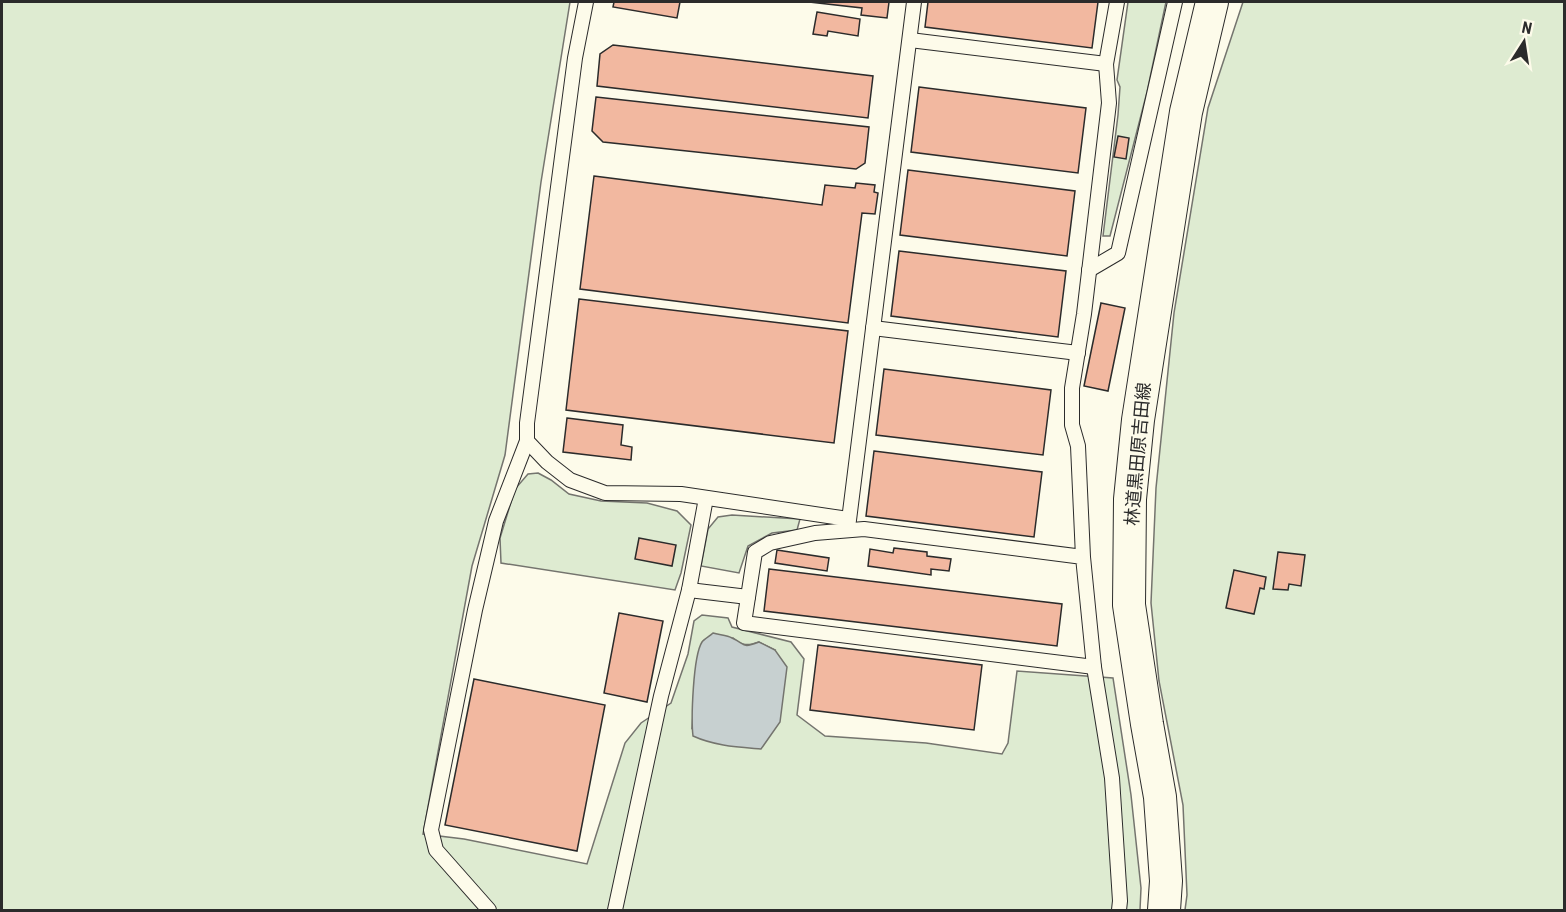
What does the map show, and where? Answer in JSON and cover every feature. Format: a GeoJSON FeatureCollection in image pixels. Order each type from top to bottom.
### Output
{"type":"FeatureCollection","features":[{"type":"Feature","properties":{"kind":"street","name":"林道黒田原吉田線"},"geometry":{"type":"LineString","coordinates":[[1164,910],[1166,881],[1160,797],[1146,724],[1130,605],[1130,499],[1138,420],[1186,112],[1212,2]]}},
{"type":"Feature","properties":{"kind":"lane"},"geometry":{"type":"LineString","coordinates":[[489,910],[436,850],[431,830],[475,609],[496,521],[527,441],[526,423],[575,58],[586,2]]}},
{"type":"Feature","properties":{"kind":"lane"},"geometry":{"type":"LineString","coordinates":[[848,524],[914,2]]}},
{"type":"Feature","properties":{"kind":"lane"},"geometry":{"type":"LineString","coordinates":[[1116,2],[1106,64],[1109,103],[1072,388],[1072,425],[1078,446],[1083,557],[1094,667],[1112,778],[1119,910]]}},
{"type":"Feature","properties":{"kind":"lane"},"geometry":{"type":"LineString","coordinates":[[1089,270],[1118,253],[1175,2]]}},
{"type":"Feature","properties":{"kind":"lane"},"geometry":{"type":"LineString","coordinates":[[910,40],[1106,64]]}},
{"type":"Feature","properties":{"kind":"lane"},"geometry":{"type":"LineString","coordinates":[[873,328],[1078,353]]}},
{"type":"Feature","properties":{"kind":"lane"},"geometry":{"type":"LineString","coordinates":[[527,441],[547,462],[570,480],[605,493],[681,494],[848,524],[864,529],[1083,557]]}},
{"type":"Feature","properties":{"kind":"lane"},"geometry":{"type":"LineString","coordinates":[[615,910],[661,696],[689,590],[706,498]]}},
{"type":"Feature","properties":{"kind":"lane"},"geometry":{"type":"LineString","coordinates":[[848,524],[770,543],[755,552],[744,623],[1094,667]]}},
{"type":"Feature","properties":{"kind":"lane"},"geometry":{"type":"LineString","coordinates":[[689,590],[748,597]]}},
{"type":"Feature","properties":{"kind":"green space"},"geometry":{"type":"Polygon","coordinates":[[[2,2],[570,2],[541,182],[505,455],[472,566],[423,834],[464,839],[587,864],[625,743],[641,723],[671,703],[688,654],[694,621],[702,615],[728,618],[732,627],[791,642],[804,659],[797,715],[825,736],[926,743],[1002,754],[1008,743],[1017,671],[1113,678],[1131,795],[1141,888],[1140,910],[2,910],[2,2]],[[733,638],[697,661],[692,728],[775,650],[759,642],[745,644],[733,638]]]}},
{"type":"Feature","properties":{"kind":"green space"},"geometry":{"type":"Polygon","coordinates":[[[1128,2],[1166,2],[1147,92],[1110,236],[1103,236],[1118,115],[1120,87],[1117,80],[1128,2]]]}},
{"type":"Feature","properties":{"kind":"green space"},"geometry":{"type":"Polygon","coordinates":[[[1243,2],[1564,2],[1564,910],[1185,910],[1187,895],[1183,805],[1159,681],[1151,603],[1156,488],[1174,313],[1208,108],[1243,2]]]}},
{"type":"Feature","properties":{"kind":"green space"},"geometry":{"type":"Polygon","coordinates":[[[538,473],[569,494],[601,501],[647,503],[677,511],[691,525],[675,590],[501,563],[500,538],[515,489],[528,474],[538,473]]]}},
{"type":"Feature","properties":{"kind":"green space"},"geometry":{"type":"Polygon","coordinates":[[[732,515],[800,519],[797,530],[772,533],[748,546],[739,573],[701,566],[708,529],[718,517],[732,515]]]}},
{"type":"Feature","properties":{"kind":"shaded area"},"geometry":{"type":"Polygon","coordinates":[[[713,633],[730,637],[744,645],[759,642],[775,650],[787,667],[780,722],[761,749],[718,744],[693,736],[692,716],[699,649],[702,642],[713,633]]]}},
{"type":"Feature","properties":{"kind":"building"},"geometry":{"type":"Polygon","coordinates":[[[614,2],[680,2],[677,18],[613,7],[614,2]]]}},
{"type":"Feature","properties":{"kind":"building"},"geometry":{"type":"Polygon","coordinates":[[[809,2],[889,2],[887,18],[861,15],[862,8],[809,2]]]}},
{"type":"Feature","properties":{"kind":"building"},"geometry":{"type":"Polygon","coordinates":[[[928,2],[1098,2],[1092,48],[925,27],[928,2]]]}},
{"type":"Feature","properties":{"kind":"building"},"geometry":{"type":"Polygon","coordinates":[[[817,12],[860,19],[858,36],[828,31],[827,36],[813,34],[817,12]]]}},
{"type":"Feature","properties":{"kind":"building"},"geometry":{"type":"Polygon","coordinates":[[[613,45],[873,76],[868,118],[597,86],[600,54],[613,45]]]}},
{"type":"Feature","properties":{"kind":"building"},"geometry":{"type":"Polygon","coordinates":[[[919,87],[1086,108],[1078,173],[911,152],[919,87]]]}},
{"type":"Feature","properties":{"kind":"building"},"geometry":{"type":"Polygon","coordinates":[[[596,97],[869,127],[865,163],[856,169],[603,142],[592,131],[596,97]]]}},
{"type":"Feature","properties":{"kind":"building"},"geometry":{"type":"Polygon","coordinates":[[[1118,136],[1129,138],[1126,159],[1114,157],[1118,136]]]}},
{"type":"Feature","properties":{"kind":"building"},"geometry":{"type":"Polygon","coordinates":[[[908,170],[1075,191],[1067,256],[900,235],[908,170]]]}},
{"type":"Feature","properties":{"kind":"building"},"geometry":{"type":"Polygon","coordinates":[[[594,176],[822,205],[825,185],[855,188],[856,183],[875,185],[874,192],[878,193],[875,214],[862,213],[848,323],[580,289],[594,176]]]}},
{"type":"Feature","properties":{"kind":"building"},"geometry":{"type":"Polygon","coordinates":[[[899,251],[1066,271],[1058,337],[891,316],[899,251]]]}},
{"type":"Feature","properties":{"kind":"building"},"geometry":{"type":"Polygon","coordinates":[[[579,299],[848,331],[834,443],[566,410],[579,299]]]}},
{"type":"Feature","properties":{"kind":"building"},"geometry":{"type":"Polygon","coordinates":[[[1101,303],[1125,308],[1108,391],[1084,386],[1101,303]]]}},
{"type":"Feature","properties":{"kind":"building"},"geometry":{"type":"Polygon","coordinates":[[[884,369],[1051,390],[1043,455],[876,435],[884,369]]]}},
{"type":"Feature","properties":{"kind":"building"},"geometry":{"type":"Polygon","coordinates":[[[567,418],[623,425],[621,445],[632,447],[631,460],[563,452],[567,418]]]}},
{"type":"Feature","properties":{"kind":"building"},"geometry":{"type":"Polygon","coordinates":[[[874,451],[1042,472],[1034,537],[866,516],[874,451]]]}},
{"type":"Feature","properties":{"kind":"building"},"geometry":{"type":"Polygon","coordinates":[[[639,538],[676,545],[672,566],[635,559],[639,538]]]}},
{"type":"Feature","properties":{"kind":"building"},"geometry":{"type":"Polygon","coordinates":[[[894,548],[927,552],[927,556],[951,559],[949,571],[931,569],[931,575],[868,566],[870,549],[893,553],[894,548]]]}},
{"type":"Feature","properties":{"kind":"building"},"geometry":{"type":"Polygon","coordinates":[[[777,550],[829,558],[827,571],[775,563],[777,550]]]}},
{"type":"Feature","properties":{"kind":"building"},"geometry":{"type":"Polygon","coordinates":[[[1278,552],[1305,555],[1301,586],[1289,584],[1288,590],[1273,589],[1278,552]]]}},
{"type":"Feature","properties":{"kind":"building"},"geometry":{"type":"Polygon","coordinates":[[[769,569],[1062,604],[1057,646],[764,611],[769,569]]]}},
{"type":"Feature","properties":{"kind":"building"},"geometry":{"type":"Polygon","coordinates":[[[1234,570],[1266,577],[1264,589],[1260,588],[1254,614],[1226,608],[1234,570]]]}},
{"type":"Feature","properties":{"kind":"building"},"geometry":{"type":"Polygon","coordinates":[[[619,613],[663,621],[647,702],[604,693],[619,613]]]}},
{"type":"Feature","properties":{"kind":"building"},"geometry":{"type":"Polygon","coordinates":[[[818,645],[982,665],[974,730],[810,710],[818,645]]]}},
{"type":"Feature","properties":{"kind":"building"},"geometry":{"type":"Polygon","coordinates":[[[474,679],[605,705],[577,851],[445,825],[474,679]]]}}]}
